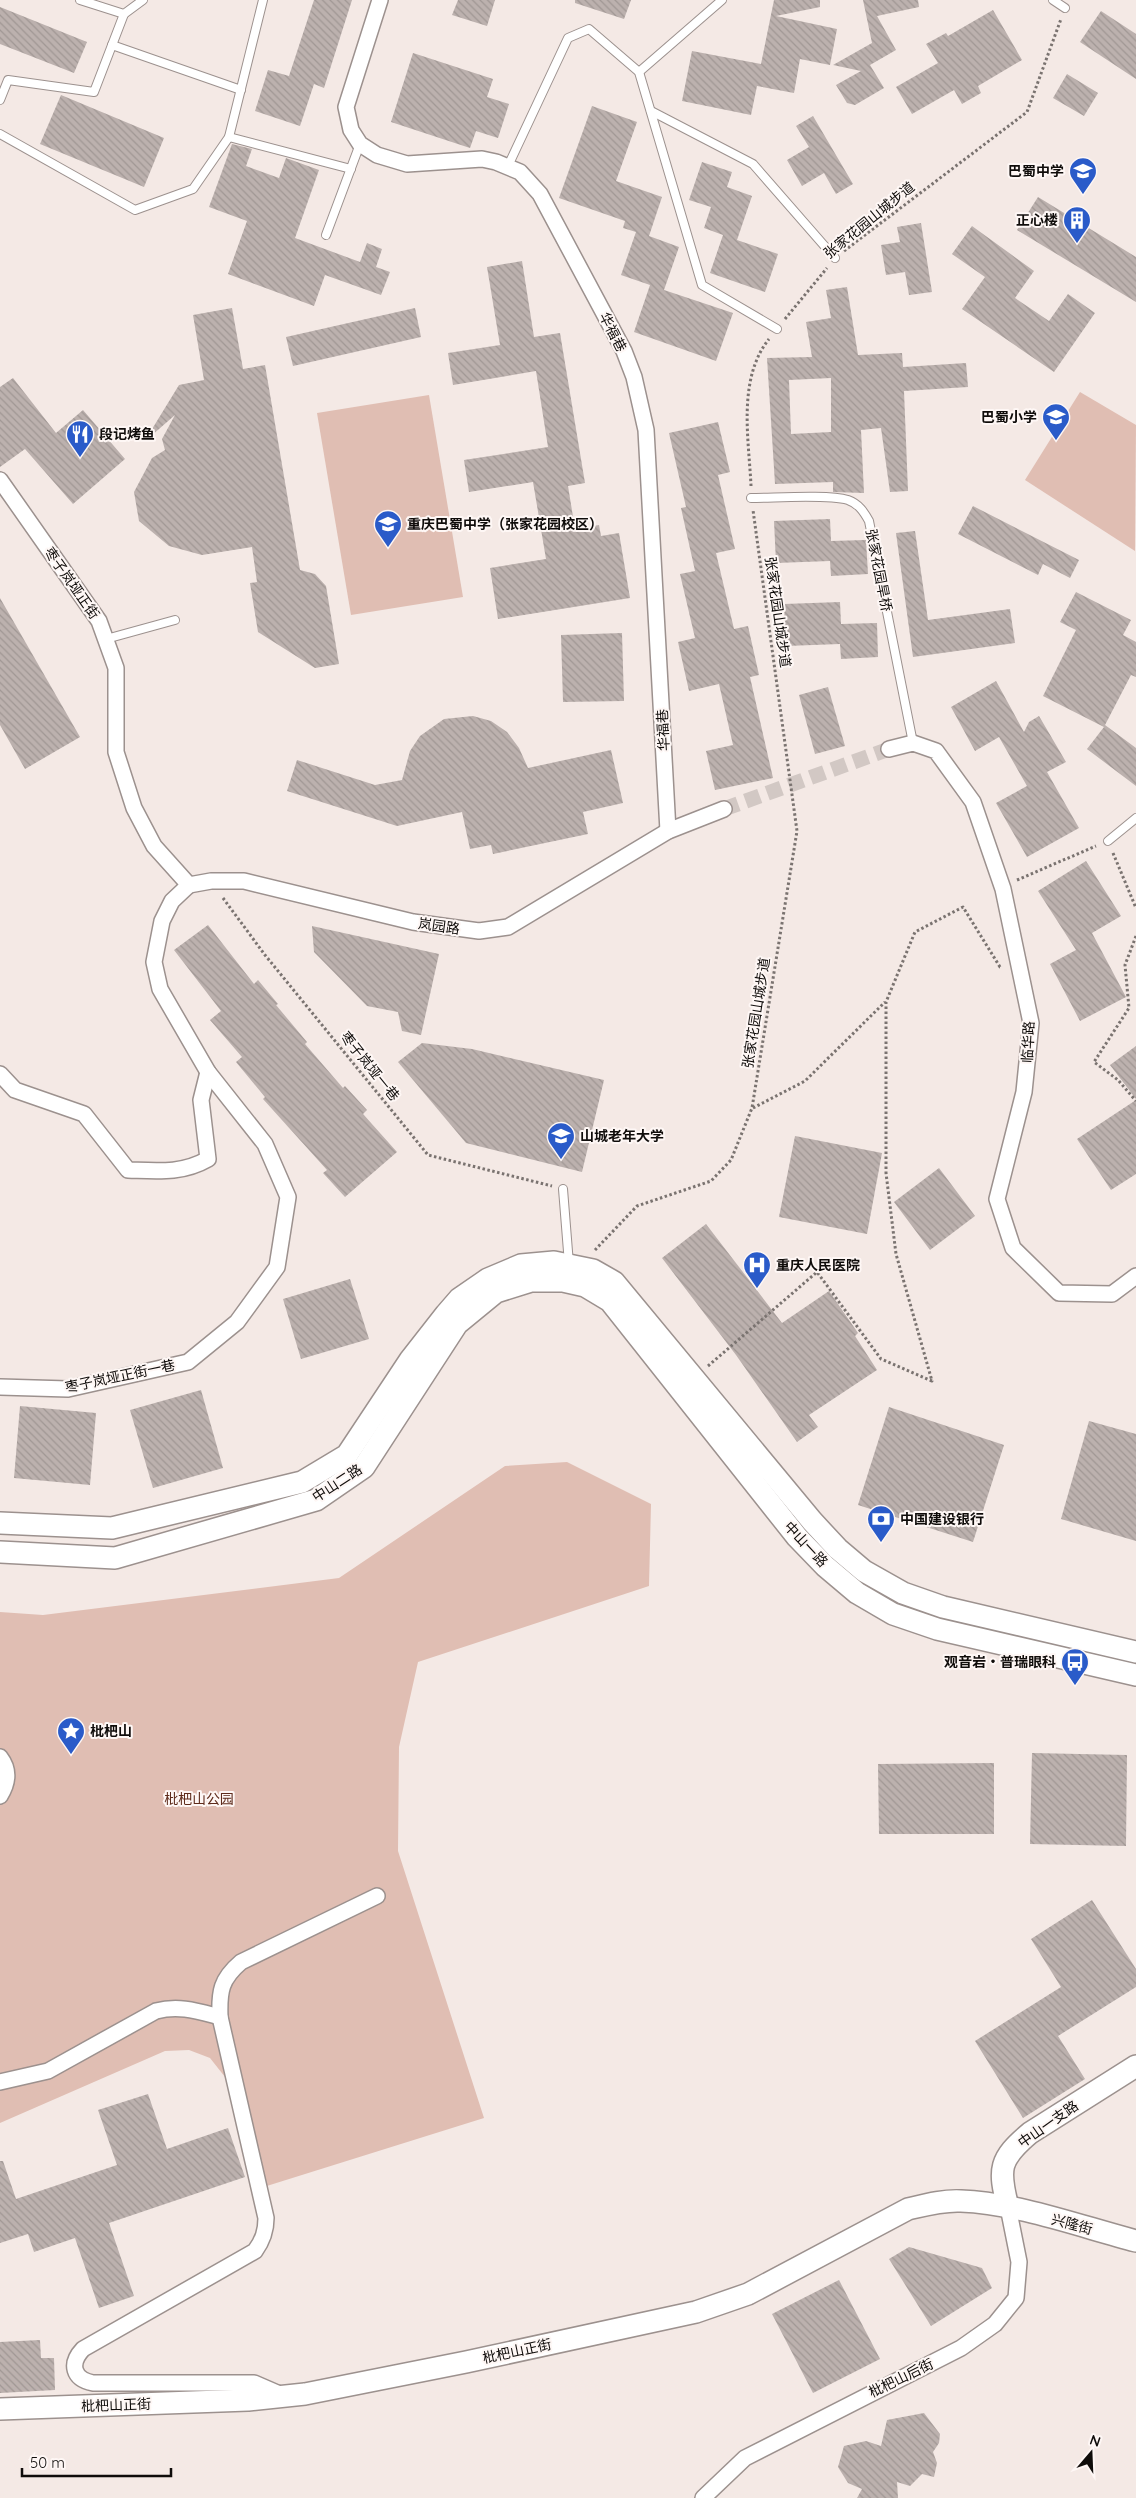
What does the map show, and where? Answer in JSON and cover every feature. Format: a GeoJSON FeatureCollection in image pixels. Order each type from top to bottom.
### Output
{"type":"FeatureCollection","features":[{"type":"Feature","properties":{"kind":"main road","name":"中山二路"},"geometry":{"type":"LineString","coordinates":[[0,1523],[112,1528],[302,1482],[347,1456],[410,1360],[459,1300],[503,1271],[538,1262],[571,1270]]}},
{"type":"Feature","properties":{"kind":"main road","name":"中山一路"},"geometry":{"type":"LineString","coordinates":[[571,1270],[604,1274],[614,1282],[812,1521],[838,1549],[864,1571],[903,1593],[943,1607],[1136,1652]]}},
{"type":"Feature","properties":{"kind":"main road","name":"中山一路"},"geometry":{"type":"LineString","coordinates":[[571,1270],[585,1286],[610,1301],[797,1537],[825,1566],[857,1593],[893,1614],[937,1629],[1136,1675]]}},
{"type":"Feature","properties":{"kind":"main road","name":"中山二路"},"geometry":{"type":"LineString","coordinates":[[0,1552],[115,1558],[316,1500],[364,1467],[457,1324],[496,1292],[571,1270]]}},
{"type":"Feature","properties":{"kind":"main road","name":"中山一支路"},"geometry":{"type":"LineString","coordinates":[[1008,2207],[1001,2181],[1004,2162],[1015,2146],[1030,2133],[1136,2066]]}},
{"type":"Feature","properties":{"kind":"main road","name":"枇杷山正街"},"geometry":{"type":"LineString","coordinates":[[0,2409],[248,2400],[305,2394],[466,2362],[696,2312],[748,2294],[908,2209],[936,2202],[961,2200],[1008,2207]]}},
{"type":"Feature","properties":{"kind":"main road","name":"兴隆街"},"geometry":{"type":"LineString","coordinates":[[1008,2207],[1136,2241]]}},
{"type":"Feature","properties":{"kind":"street"},"geometry":{"type":"LineString","coordinates":[[360,144],[349,125],[346,107],[348,95],[380,0]]}},
{"type":"Feature","properties":{"kind":"street","name":"华福巷"},"geometry":{"type":"LineString","coordinates":[[360,144],[378,155],[407,164],[482,159],[508,166],[532,182],[624,351],[641,402],[646,430],[668,832]]}},
{"type":"Feature","properties":{"kind":"street","name":"枣子岚垭正街"},"geometry":{"type":"LineString","coordinates":[[0,480],[99,621],[116,668],[116,752],[134,808],[154,846],[189,885]]}},
{"type":"Feature","properties":{"kind":"street"},"geometry":{"type":"LineString","coordinates":[[889,749],[913,743]]}},
{"type":"Feature","properties":{"kind":"street","name":"临华路"},"geometry":{"type":"LineString","coordinates":[[913,743],[936,751],[973,802],[1002,886],[1031,1023],[1024,1092],[997,1199],[1013,1248],[1059,1294],[1112,1294],[1136,1276]]}},
{"type":"Feature","properties":{"kind":"street","name":"岚园路"},"geometry":{"type":"LineString","coordinates":[[189,885],[211,881],[244,881],[413,922],[479,931],[493,931],[508,927],[668,832],[724,809]]}},
{"type":"Feature","properties":{"kind":"street","name":"枣子岚垭正街一巷"},"geometry":{"type":"LineString","coordinates":[[0,1387],[68,1389],[188,1362],[237,1322],[277,1267],[288,1197],[265,1144],[208,1072],[160,989],[154,962],[162,921],[172,901],[189,885]]}},
{"type":"Feature","properties":{"kind":"street"},"geometry":{"type":"LineString","coordinates":[[0,1074],[15,1090],[84,1114],[128,1170],[156,1171],[191,1169],[208,1159],[201,1100],[208,1072]]}},
{"type":"Feature","properties":{"kind":"street"},"geometry":{"type":"LineString","coordinates":[[0,1757],[6,1765],[7,1784],[0,1796]]}},
{"type":"Feature","properties":{"kind":"street"},"geometry":{"type":"LineString","coordinates":[[284,2396],[254,2383],[93,2383],[84,2381],[74,2372],[73,2364],[83,2349],[255,2250],[264,2236],[266,2218],[220,2017],[221,1987],[229,1972],[242,1962],[377,1896]]}},
{"type":"Feature","properties":{"kind":"street"},"geometry":{"type":"LineString","coordinates":[[0,2082],[48,2071],[156,2011],[171,2007],[187,2008],[220,2017]]}},
{"type":"Feature","properties":{"kind":"street","name":"枇杷山后街"},"geometry":{"type":"LineString","coordinates":[[703,2498],[745,2458],[961,2348],[995,2324],[1016,2298],[1019,2262],[1008,2207]]}},
{"type":"Feature","properties":{"kind":"lane"},"geometry":{"type":"LineString","coordinates":[[80,0],[124,14]]}},
{"type":"Feature","properties":{"kind":"lane"},"geometry":{"type":"LineString","coordinates":[[0,100],[8,80],[94,92],[124,14],[142,0]]}},
{"type":"Feature","properties":{"kind":"lane"},"geometry":{"type":"LineString","coordinates":[[0,134],[135,210],[193,190],[229,137],[263,0]]}},
{"type":"Feature","properties":{"kind":"lane"},"geometry":{"type":"LineString","coordinates":[[639,72],[722,0]]}},
{"type":"Feature","properties":{"kind":"lane"},"geometry":{"type":"LineString","coordinates":[[1053,0],[1066,8]]}},
{"type":"Feature","properties":{"kind":"lane"},"geometry":{"type":"LineString","coordinates":[[508,166],[568,38],[589,28],[639,72],[702,284],[777,329]]}},
{"type":"Feature","properties":{"kind":"lane"},"geometry":{"type":"LineString","coordinates":[[112,45],[241,90]]}},
{"type":"Feature","properties":{"kind":"lane"},"geometry":{"type":"LineString","coordinates":[[652,111],[753,164],[836,258]]}},
{"type":"Feature","properties":{"kind":"lane"},"geometry":{"type":"LineString","coordinates":[[229,137],[351,169]]}},
{"type":"Feature","properties":{"kind":"lane"},"geometry":{"type":"LineString","coordinates":[[326,235],[360,144]]}},
{"type":"Feature","properties":{"kind":"lane","name":"张家花园旱桥"},"geometry":{"type":"LineString","coordinates":[[751,498],[830,498],[848,500],[861,508],[869,522],[913,743]]}},
{"type":"Feature","properties":{"kind":"lane"},"geometry":{"type":"LineString","coordinates":[[106,639],[175,620]]}},
{"type":"Feature","properties":{"kind":"lane"},"geometry":{"type":"LineString","coordinates":[[1108,841],[1136,818]]}},
{"type":"Feature","properties":{"kind":"lane"},"geometry":{"type":"LineString","coordinates":[[563,1189],[571,1270]]}},
{"type":"Feature","properties":{"kind":"path","name":"张家花园山城步道"},"geometry":{"type":"LineString","coordinates":[[571,1270],[637,1206],[711,1181],[731,1160],[752,1108],[797,831],[751,498],[747,401],[752,374],[765,344],[836,258],[1027,112],[1066,8]]}},
{"type":"Feature","properties":{"kind":"path"},"geometry":{"type":"LineString","coordinates":[[1002,886],[1108,841],[1136,908]]}},
{"type":"Feature","properties":{"kind":"path","name":"枣子岚垭一巷"},"geometry":{"type":"LineString","coordinates":[[211,881],[265,955],[428,1155],[563,1189]]}},
{"type":"Feature","properties":{"kind":"path"},"geometry":{"type":"LineString","coordinates":[[694,1377],[818,1272],[881,1359],[932,1381],[896,1254],[886,1173],[886,1002],[915,932],[963,907],[1000,966],[1020,970]]}},
{"type":"Feature","properties":{"kind":"path"},"geometry":{"type":"LineString","coordinates":[[1136,936],[1125,966],[1129,1008],[1094,1062],[1118,1080],[1136,1101]]}},
{"type":"Feature","properties":{"kind":"path"},"geometry":{"type":"LineString","coordinates":[[752,1108],[805,1081],[886,1002]]}},
{"type":"Feature","properties":{"kind":"green space"},"geometry":{"type":"Polygon","coordinates":[[[1080,392],[1136,425],[1135,551],[1025,480],[1080,392]]]}},
{"type":"Feature","properties":{"kind":"green space"},"geometry":{"type":"Polygon","coordinates":[[[429,395],[463,597],[351,615],[317,413],[429,395]]]}},
{"type":"Feature","properties":{"kind":"green space","name":"枇杷山公园"},"geometry":{"type":"Polygon","coordinates":[[[567,1462],[651,1504],[649,1586],[418,1662],[399,1747],[398,1851],[484,2118],[254,2190],[225,2077],[210,2058],[189,2050],[165,2051],[0,2123],[0,1612],[43,1615],[339,1578],[505,1466],[567,1462]]]}},
{"type":"Feature","properties":{"kind":"building"},"geometry":{"type":"Polygon","coordinates":[[[314,0],[352,0],[324,88],[314,84],[300,126],[255,111],[268,70],[289,76],[314,0]]]}},
{"type":"Feature","properties":{"kind":"building"},"geometry":{"type":"Polygon","coordinates":[[[458,0],[495,0],[487,26],[452,15],[458,0]]]}},
{"type":"Feature","properties":{"kind":"building"},"geometry":{"type":"Polygon","coordinates":[[[575,0],[631,0],[624,19],[575,3],[575,0]]]}},
{"type":"Feature","properties":{"kind":"building"},"geometry":{"type":"Polygon","coordinates":[[[774,0],[820,0],[820,7],[776,16],[837,29],[830,65],[800,59],[794,93],[757,86],[751,115],[682,101],[692,51],[761,64],[774,0]]]}},
{"type":"Feature","properties":{"kind":"building"},"geometry":{"type":"Polygon","coordinates":[[[863,0],[918,0],[919,7],[877,16],[896,50],[870,65],[884,88],[855,105],[847,103],[836,85],[861,71],[833,65],[872,43],[863,0]]]}},
{"type":"Feature","properties":{"kind":"building"},"geometry":{"type":"Polygon","coordinates":[[[0,7],[87,42],[74,73],[0,44],[0,7]]]}},
{"type":"Feature","properties":{"kind":"building"},"geometry":{"type":"Polygon","coordinates":[[[993,10],[1022,60],[978,86],[981,93],[962,104],[954,90],[912,114],[896,87],[938,63],[926,44],[946,33],[948,36],[993,10]]]}},
{"type":"Feature","properties":{"kind":"building"},"geometry":{"type":"Polygon","coordinates":[[[1101,11],[1136,34],[1136,79],[1080,42],[1101,11]]]}},
{"type":"Feature","properties":{"kind":"building"},"geometry":{"type":"Polygon","coordinates":[[[413,53],[493,79],[487,97],[509,104],[498,138],[476,131],[470,148],[391,122],[413,53]]]}},
{"type":"Feature","properties":{"kind":"building"},"geometry":{"type":"Polygon","coordinates":[[[1067,74],[1098,93],[1084,116],[1053,98],[1067,74]]]}},
{"type":"Feature","properties":{"kind":"building"},"geometry":{"type":"Polygon","coordinates":[[[61,95],[164,138],[144,187],[40,144],[61,95]]]}},
{"type":"Feature","properties":{"kind":"building"},"geometry":{"type":"Polygon","coordinates":[[[592,106],[637,122],[616,181],[662,197],[649,236],[679,247],[664,290],[733,313],[716,361],[634,332],[650,285],[621,275],[636,232],[623,228],[625,221],[559,198],[592,106]]]}},
{"type":"Feature","properties":{"kind":"building"},"geometry":{"type":"Polygon","coordinates":[[[813,116],[853,184],[836,194],[824,173],[802,186],[787,160],[809,147],[796,126],[813,116]]]}},
{"type":"Feature","properties":{"kind":"building"},"geometry":{"type":"Polygon","coordinates":[[[232,144],[252,149],[246,166],[279,178],[286,158],[319,170],[295,238],[360,262],[367,243],[382,249],[376,267],[390,272],[381,295],[325,275],[314,306],[228,274],[247,221],[209,207],[232,144]]]}},
{"type":"Feature","properties":{"kind":"building"},"geometry":{"type":"Polygon","coordinates":[[[702,162],[732,172],[727,187],[752,196],[737,240],[778,254],[765,292],[710,273],[723,235],[704,228],[711,207],[689,200],[702,162]]]}},
{"type":"Feature","properties":{"kind":"building","name":"正心楼"},"geometry":{"type":"Polygon","coordinates":[[[1038,197],[1136,257],[1136,302],[1017,230],[1038,197]]]}},
{"type":"Feature","properties":{"kind":"building"},"geometry":{"type":"Polygon","coordinates":[[[921,223],[932,292],[909,295],[905,272],[886,275],[881,245],[900,242],[897,227],[921,223]]]}},
{"type":"Feature","properties":{"kind":"building"},"geometry":{"type":"Polygon","coordinates":[[[972,226],[1034,271],[1015,298],[1049,321],[1068,294],[1095,313],[1054,372],[962,309],[985,277],[952,254],[972,226]]]}},
{"type":"Feature","properties":{"kind":"building"},"geometry":{"type":"Polygon","coordinates":[[[522,261],[534,337],[560,333],[585,483],[568,486],[575,529],[599,525],[601,536],[619,533],[630,598],[498,619],[490,568],[546,559],[533,482],[469,492],[464,460],[548,447],[536,371],[453,385],[448,353],[500,345],[487,267],[522,261]]]}},
{"type":"Feature","properties":{"kind":"building"},"geometry":{"type":"Polygon","coordinates":[[[847,287],[858,355],[902,353],[903,367],[966,363],[968,387],[904,391],[908,491],[890,492],[881,428],[861,430],[864,493],[833,492],[833,482],[775,484],[767,358],[812,357],[806,322],[831,318],[826,290],[847,287]],[[831,378],[789,380],[791,434],[831,432],[831,378]]]}},
{"type":"Feature","properties":{"kind":"building"},"geometry":{"type":"Polygon","coordinates":[[[232,308],[243,369],[265,365],[300,570],[315,574],[326,586],[339,664],[315,668],[258,632],[250,583],[257,582],[252,547],[202,555],[169,546],[139,521],[134,492],[152,458],[165,450],[162,439],[175,415],[151,436],[149,434],[179,385],[204,380],[193,315],[232,308]]]}},
{"type":"Feature","properties":{"kind":"building"},"geometry":{"type":"Polygon","coordinates":[[[415,308],[421,337],[293,366],[286,337],[415,308]]]}},
{"type":"Feature","properties":{"kind":"building"},"geometry":{"type":"Polygon","coordinates":[[[13,378],[56,433],[83,410],[125,459],[73,504],[25,449],[0,467],[0,387],[13,378]]]}},
{"type":"Feature","properties":{"kind":"building"},"geometry":{"type":"Polygon","coordinates":[[[718,422],[730,472],[718,475],[735,549],[716,553],[734,629],[748,626],[759,675],[750,677],[773,778],[715,790],[706,751],[733,745],[719,684],[689,691],[678,642],[695,638],[680,574],[695,571],[681,508],[686,507],[669,433],[718,422]]]}},
{"type":"Feature","properties":{"kind":"building"},"geometry":{"type":"Polygon","coordinates":[[[973,506],[1079,560],[1070,578],[1043,564],[1038,575],[958,534],[973,506]]]}},
{"type":"Feature","properties":{"kind":"building"},"geometry":{"type":"Polygon","coordinates":[[[830,519],[831,541],[866,540],[868,574],[831,576],[830,561],[776,563],[774,521],[830,519]]]}},
{"type":"Feature","properties":{"kind":"building"},"geometry":{"type":"Polygon","coordinates":[[[915,531],[928,620],[1010,609],[1015,643],[913,657],[896,533],[915,531]]]}},
{"type":"Feature","properties":{"kind":"building"},"geometry":{"type":"Polygon","coordinates":[[[1076,592],[1131,620],[1123,635],[1136,642],[1136,677],[1131,675],[1105,725],[1136,748],[1136,786],[1087,749],[1104,727],[1043,696],[1076,630],[1060,622],[1076,592]]]}},
{"type":"Feature","properties":{"kind":"building"},"geometry":{"type":"Polygon","coordinates":[[[0,598],[80,737],[25,769],[0,725],[0,598]]]}},
{"type":"Feature","properties":{"kind":"building"},"geometry":{"type":"Polygon","coordinates":[[[840,602],[841,624],[877,623],[878,657],[841,659],[840,644],[786,646],[784,604],[840,602]]]}},
{"type":"Feature","properties":{"kind":"building"},"geometry":{"type":"Polygon","coordinates":[[[622,633],[624,701],[563,702],[561,635],[622,633]]]}},
{"type":"Feature","properties":{"kind":"building"},"geometry":{"type":"Polygon","coordinates":[[[996,681],[1024,732],[1029,722],[1039,716],[1066,762],[1047,772],[1079,828],[1027,857],[996,803],[1027,786],[999,737],[975,751],[951,707],[996,681]]]}},
{"type":"Feature","properties":{"kind":"building"},"geometry":{"type":"Polygon","coordinates":[[[828,687],[845,746],[815,754],[799,695],[828,687]]]}},
{"type":"Feature","properties":{"kind":"building"},"geometry":{"type":"Polygon","coordinates":[[[473,716],[491,721],[507,732],[519,748],[528,768],[611,750],[623,803],[583,812],[588,834],[493,854],[491,845],[470,849],[462,812],[397,826],[287,791],[297,760],[375,785],[402,780],[410,751],[420,736],[444,719],[473,716]]]}},
{"type":"Feature","properties":{"kind":"building"},"geometry":{"type":"Polygon","coordinates":[[[1086,861],[1121,916],[1092,933],[1126,997],[1080,1021],[1050,964],[1076,950],[1038,891],[1086,861]]]}},
{"type":"Feature","properties":{"kind":"building"},"geometry":{"type":"Polygon","coordinates":[[[208,925],[254,984],[258,980],[278,1004],[276,1005],[307,1042],[305,1044],[343,1088],[345,1086],[367,1110],[363,1114],[397,1152],[345,1197],[323,1173],[327,1170],[263,1099],[265,1097],[236,1062],[242,1057],[210,1020],[221,1011],[174,950],[208,925]]]}},
{"type":"Feature","properties":{"kind":"building"},"geometry":{"type":"Polygon","coordinates":[[[312,926],[439,954],[421,1035],[402,1031],[398,1012],[367,1006],[314,952],[312,926]]]}},
{"type":"Feature","properties":{"kind":"building"},"geometry":{"type":"Polygon","coordinates":[[[422,1043],[472,1049],[604,1080],[582,1172],[466,1143],[398,1062],[422,1043]]]}},
{"type":"Feature","properties":{"kind":"building"},"geometry":{"type":"Polygon","coordinates":[[[1136,1046],[1136,1099],[1110,1065],[1136,1046]]]}},
{"type":"Feature","properties":{"kind":"building"},"geometry":{"type":"Polygon","coordinates":[[[1136,1100],[1136,1174],[1111,1190],[1077,1139],[1136,1100]]]}},
{"type":"Feature","properties":{"kind":"building"},"geometry":{"type":"Polygon","coordinates":[[[795,1136],[882,1153],[867,1234],[779,1217],[795,1136]]]}},
{"type":"Feature","properties":{"kind":"building"},"geometry":{"type":"Polygon","coordinates":[[[939,1168],[975,1216],[930,1250],[894,1202],[939,1168]]]}},
{"type":"Feature","properties":{"kind":"building"},"geometry":{"type":"Polygon","coordinates":[[[706,1224],[782,1323],[829,1291],[858,1333],[855,1336],[877,1370],[809,1415],[818,1427],[797,1442],[736,1355],[662,1258],[706,1224]]]}},
{"type":"Feature","properties":{"kind":"building"},"geometry":{"type":"Polygon","coordinates":[[[350,1279],[369,1339],[301,1359],[283,1299],[350,1279]]]}},
{"type":"Feature","properties":{"kind":"building"},"geometry":{"type":"Polygon","coordinates":[[[201,1390],[223,1468],[153,1488],[130,1410],[201,1390]]]}},
{"type":"Feature","properties":{"kind":"building"},"geometry":{"type":"Polygon","coordinates":[[[20,1406],[96,1413],[90,1485],[14,1478],[20,1406]]]}},
{"type":"Feature","properties":{"kind":"building"},"geometry":{"type":"Polygon","coordinates":[[[889,1407],[1004,1445],[973,1542],[858,1505],[889,1407]]]}},
{"type":"Feature","properties":{"kind":"building"},"geometry":{"type":"Polygon","coordinates":[[[1089,1421],[1136,1434],[1136,1541],[1061,1519],[1089,1421]]]}},
{"type":"Feature","properties":{"kind":"building"},"geometry":{"type":"Polygon","coordinates":[[[1032,1753],[1127,1755],[1126,1846],[1030,1844],[1032,1753]]]}},
{"type":"Feature","properties":{"kind":"building"},"geometry":{"type":"Polygon","coordinates":[[[994,1763],[994,1834],[879,1834],[878,1764],[994,1763]]]}},
{"type":"Feature","properties":{"kind":"building"},"geometry":{"type":"Polygon","coordinates":[[[1092,1900],[1136,1969],[1136,1987],[1058,2036],[1085,2079],[1023,2118],[975,2041],[1061,1987],[1031,1939],[1092,1900]]]}},
{"type":"Feature","properties":{"kind":"building"},"geometry":{"type":"Polygon","coordinates":[[[148,2094],[167,2149],[228,2128],[245,2177],[109,2223],[134,2296],[99,2308],[75,2238],[34,2252],[28,2234],[0,2243],[0,2161],[3,2161],[16,2199],[117,2165],[98,2110],[148,2094]]]}},
{"type":"Feature","properties":{"kind":"building"},"geometry":{"type":"Polygon","coordinates":[[[909,2247],[982,2268],[992,2288],[931,2326],[889,2259],[909,2247]]]}},
{"type":"Feature","properties":{"kind":"building"},"geometry":{"type":"Polygon","coordinates":[[[839,2280],[880,2359],[813,2393],[772,2314],[839,2280]]]}},
{"type":"Feature","properties":{"kind":"building"},"geometry":{"type":"Polygon","coordinates":[[[40,2340],[41,2358],[54,2358],[55,2390],[0,2393],[0,2342],[40,2340]]]}},
{"type":"Feature","properties":{"kind":"building"},"geometry":{"type":"Polygon","coordinates":[[[924,2413],[940,2434],[939,2443],[933,2452],[937,2463],[934,2477],[922,2474],[910,2486],[897,2482],[898,2498],[857,2498],[862,2489],[848,2483],[838,2467],[844,2446],[866,2441],[881,2446],[887,2420],[924,2413]]]}},
{"type":"Feature","properties":{"kind":"tunnel"},"geometry":{"type":"LineString","coordinates":[[724,809],[889,749]]}},
{"type":"Feature","properties":{"kind":"place","name":"巴蜀中学"},"geometry":{"type":"Point","coordinates":[1083,195]}},
{"type":"Feature","properties":{"kind":"place","name":"正心楼"},"geometry":{"type":"Point","coordinates":[1077,244]}},
{"type":"Feature","properties":{"kind":"place","name":"巴蜀小学"},"geometry":{"type":"Point","coordinates":[1056,441]}},
{"type":"Feature","properties":{"kind":"place","name":"段记烤鱼"},"geometry":{"type":"Point","coordinates":[80,458]}},
{"type":"Feature","properties":{"kind":"place","name":"重庆巴蜀中学（张家花园校区）"},"geometry":{"type":"Point","coordinates":[388,548]}},
{"type":"Feature","properties":{"kind":"place","name":"山城老年大学"},"geometry":{"type":"Point","coordinates":[561,1160]}},
{"type":"Feature","properties":{"kind":"place","name":"重庆人民医院"},"geometry":{"type":"Point","coordinates":[757,1289]}},
{"type":"Feature","properties":{"kind":"place","name":"中国建设银行"},"geometry":{"type":"Point","coordinates":[881,1543]}},
{"type":"Feature","properties":{"kind":"place","name":"观音岩‧普瑞眼科"},"geometry":{"type":"Point","coordinates":[1075,1686]}},
{"type":"Feature","properties":{"kind":"place","name":"枇杷山"},"geometry":{"type":"Point","coordinates":[71,1755]}}]}
